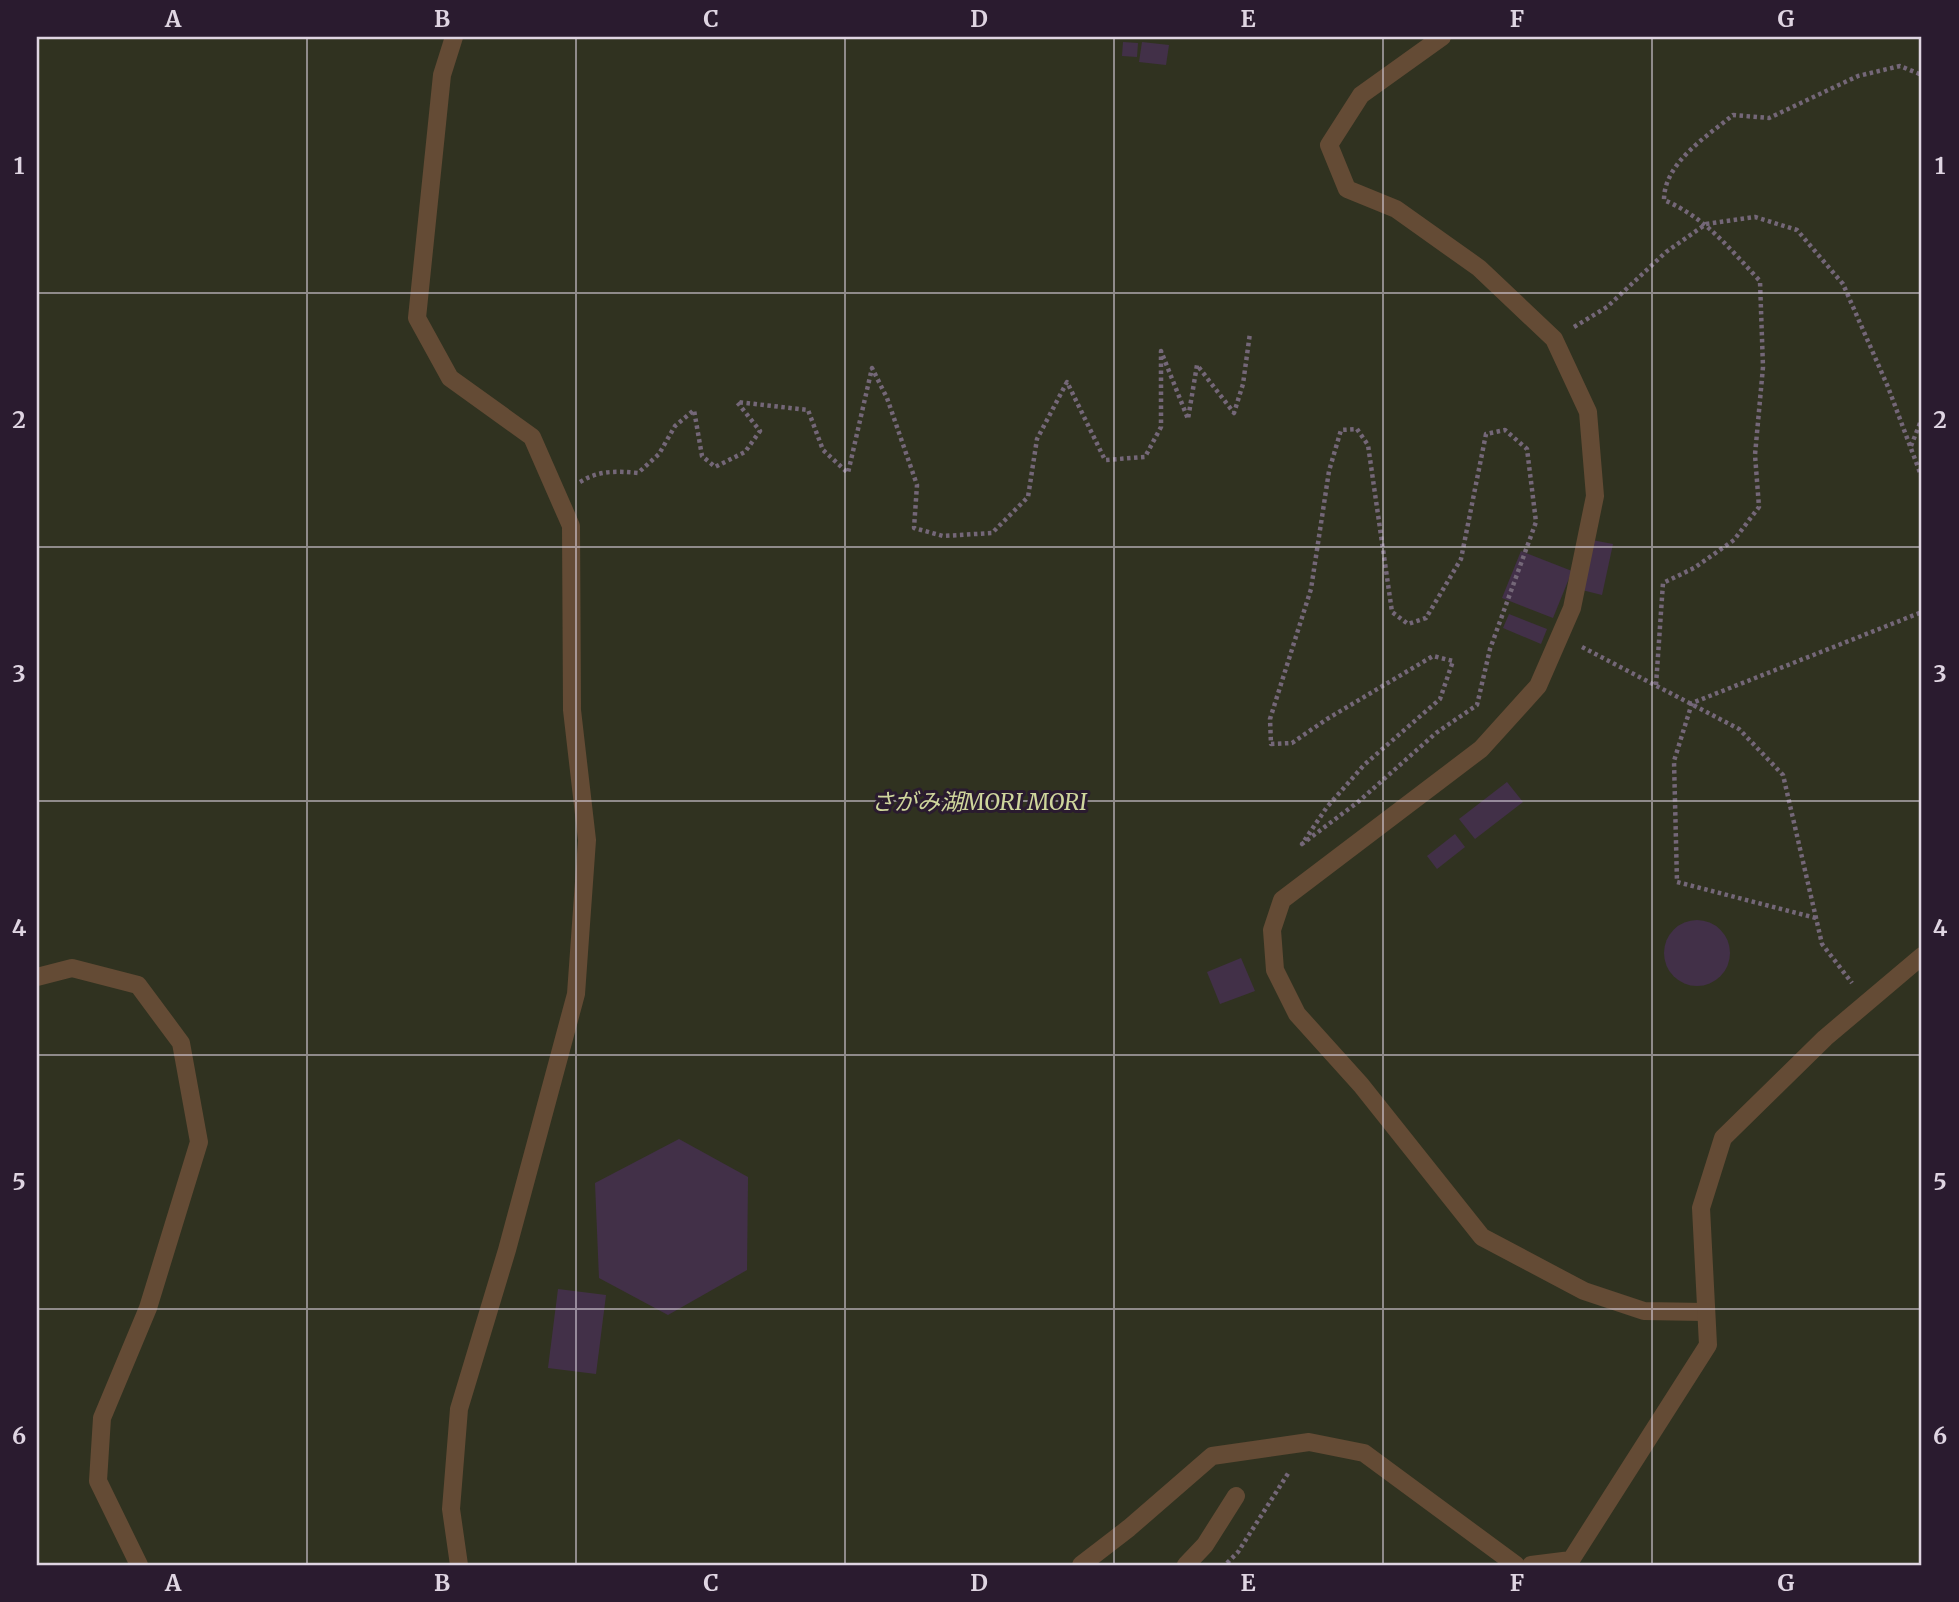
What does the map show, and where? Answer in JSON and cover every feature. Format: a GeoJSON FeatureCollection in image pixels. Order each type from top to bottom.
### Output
{"type":"FeatureCollection","features":[{"type":"Feature","properties":{"kind":"lane"},"geometry":{"type":"LineString","coordinates":[[454,37],[442,75],[418,318],[450,378],[531,438],[571,526],[572,710],[587,840],[576,994],[507,1250],[459,1409],[451,1509],[459,1565]]}},
{"type":"Feature","properties":{"kind":"lane"},"geometry":{"type":"LineString","coordinates":[[1442,37],[1361,95],[1329,145],[1347,188],[1396,209],[1479,268],[1554,339],[1588,412],[1595,496],[1572,608],[1538,686],[1481,749],[1282,900],[1272,930],[1275,971],[1297,1014],[1361,1085],[1482,1237],[1584,1292],[1644,1311],[1705,1312]]}},
{"type":"Feature","properties":{"kind":"lane"},"geometry":{"type":"LineString","coordinates":[[1531,1565],[1571,1560],[1708,1345],[1701,1208],[1723,1139],[1825,1038],[1922,956]]}},
{"type":"Feature","properties":{"kind":"lane"},"geometry":{"type":"LineString","coordinates":[[37,977],[72,968],[138,985],[181,1043],[199,1142],[148,1308],[102,1418],[98,1481],[139,1565]]}},
{"type":"Feature","properties":{"kind":"lane"},"geometry":{"type":"LineString","coordinates":[[1081,1565],[1129,1528],[1212,1456],[1308,1442],[1364,1453],[1516,1565]]}},
{"type":"Feature","properties":{"kind":"lane"},"geometry":{"type":"LineString","coordinates":[[1186,1565],[1205,1545],[1236,1496]]}},
{"type":"Feature","properties":{"kind":"path"},"geometry":{"type":"LineString","coordinates":[[1656,685],[1663,583],[1694,569],[1734,540],[1759,507],[1755,455],[1763,367],[1760,281],[1706,224],[1686,210],[1664,200],[1664,188],[1675,167],[1732,115],[1769,118],[1858,76],[1900,66],[1922,75]]}},
{"type":"Feature","properties":{"kind":"path"},"geometry":{"type":"LineString","coordinates":[[1554,339],[1607,307],[1665,252],[1706,224],[1755,217],[1797,230],[1843,284],[1922,478]]}},
{"type":"Feature","properties":{"kind":"path"},"geometry":{"type":"LineString","coordinates":[[557,495],[591,475],[612,471],[638,473],[659,454],[675,426],[694,410],[702,456],[715,467],[745,452],[760,431],[737,402],[808,410],[823,450],[848,472],[872,368],[887,398],[917,485],[914,528],[943,536],[992,533],[1028,497],[1037,439],[1067,382],[1105,460],[1145,457],[1161,427],[1161,351],[1188,419],[1197,365],[1234,413],[1243,384],[1250,333]]}},
{"type":"Feature","properties":{"kind":"path"},"geometry":{"type":"LineString","coordinates":[[1911,446],[1922,418]]}},
{"type":"Feature","properties":{"kind":"path"},"geometry":{"type":"LineString","coordinates":[[1341,429],[1357,429],[1368,445],[1392,612],[1408,624],[1426,618],[1461,559],[1486,434],[1505,430],[1527,449],[1536,522],[1490,649],[1477,705],[1436,733],[1358,802],[1302,844],[1327,807],[1364,765],[1440,699],[1454,661],[1433,656],[1327,719],[1293,743],[1271,744],[1270,719],[1311,589],[1329,471],[1341,429]]}},
{"type":"Feature","properties":{"kind":"path"},"geometry":{"type":"LineString","coordinates":[[1692,703],[1922,612]]}},
{"type":"Feature","properties":{"kind":"path"},"geometry":{"type":"LineString","coordinates":[[1560,635],[1740,729],[1783,775],[1822,944],[1867,1003]]}},
{"type":"Feature","properties":{"kind":"path"},"geometry":{"type":"LineString","coordinates":[[1692,703],[1674,761],[1677,882],[1816,918]]}},
{"type":"Feature","properties":{"kind":"path"},"geometry":{"type":"LineString","coordinates":[[1225,1565],[1238,1552],[1308,1442]]}},
{"type":"Feature","properties":{"kind":"green space","name":"さがみ湖MORI MORI"},"geometry":{"type":"Polygon","coordinates":[[[37,37],[1922,37],[1922,1565],[37,1565],[37,37]]]}},
{"type":"Feature","properties":{"kind":"building"},"geometry":{"type":"Polygon","coordinates":[[[1123,42],[1138,43],[1137,57],[1122,56],[1123,42]]]}},
{"type":"Feature","properties":{"kind":"building"},"geometry":{"type":"Polygon","coordinates":[[[1142,42],[1169,45],[1166,65],[1139,62],[1142,42]]]}},
{"type":"Feature","properties":{"kind":"building"},"geometry":{"type":"Polygon","coordinates":[[[1592,540],[1613,544],[1602,595],[1582,590],[1592,540]]]}},
{"type":"Feature","properties":{"kind":"building"},"geometry":{"type":"Polygon","coordinates":[[[1521,551],[1572,571],[1553,618],[1502,598],[1521,551]]]}},
{"type":"Feature","properties":{"kind":"building"},"geometry":{"type":"Polygon","coordinates":[[[1509,614],[1547,629],[1541,644],[1503,628],[1509,614]]]}},
{"type":"Feature","properties":{"kind":"building"},"geometry":{"type":"Polygon","coordinates":[[[1507,782],[1523,802],[1475,839],[1459,819],[1507,782]]]}},
{"type":"Feature","properties":{"kind":"building"},"geometry":{"type":"Polygon","coordinates":[[[1455,834],[1465,847],[1437,869],[1427,856],[1455,834]]]}},
{"type":"Feature","properties":{"kind":"building"},"geometry":{"type":"Polygon","coordinates":[[[1697,920],[1720,930],[1730,953],[1720,976],[1697,986],[1674,976],[1664,953],[1674,930],[1697,920]]]}},
{"type":"Feature","properties":{"kind":"building"},"geometry":{"type":"Polygon","coordinates":[[[1241,958],[1255,991],[1220,1004],[1207,972],[1241,958]]]}},
{"type":"Feature","properties":{"kind":"building"},"geometry":{"type":"Polygon","coordinates":[[[679,1139],[748,1177],[747,1270],[668,1315],[599,1278],[595,1183],[679,1139]]]}},
{"type":"Feature","properties":{"kind":"building"},"geometry":{"type":"Polygon","coordinates":[[[558,1289],[606,1295],[596,1374],[548,1368],[558,1289]]]}}]}
